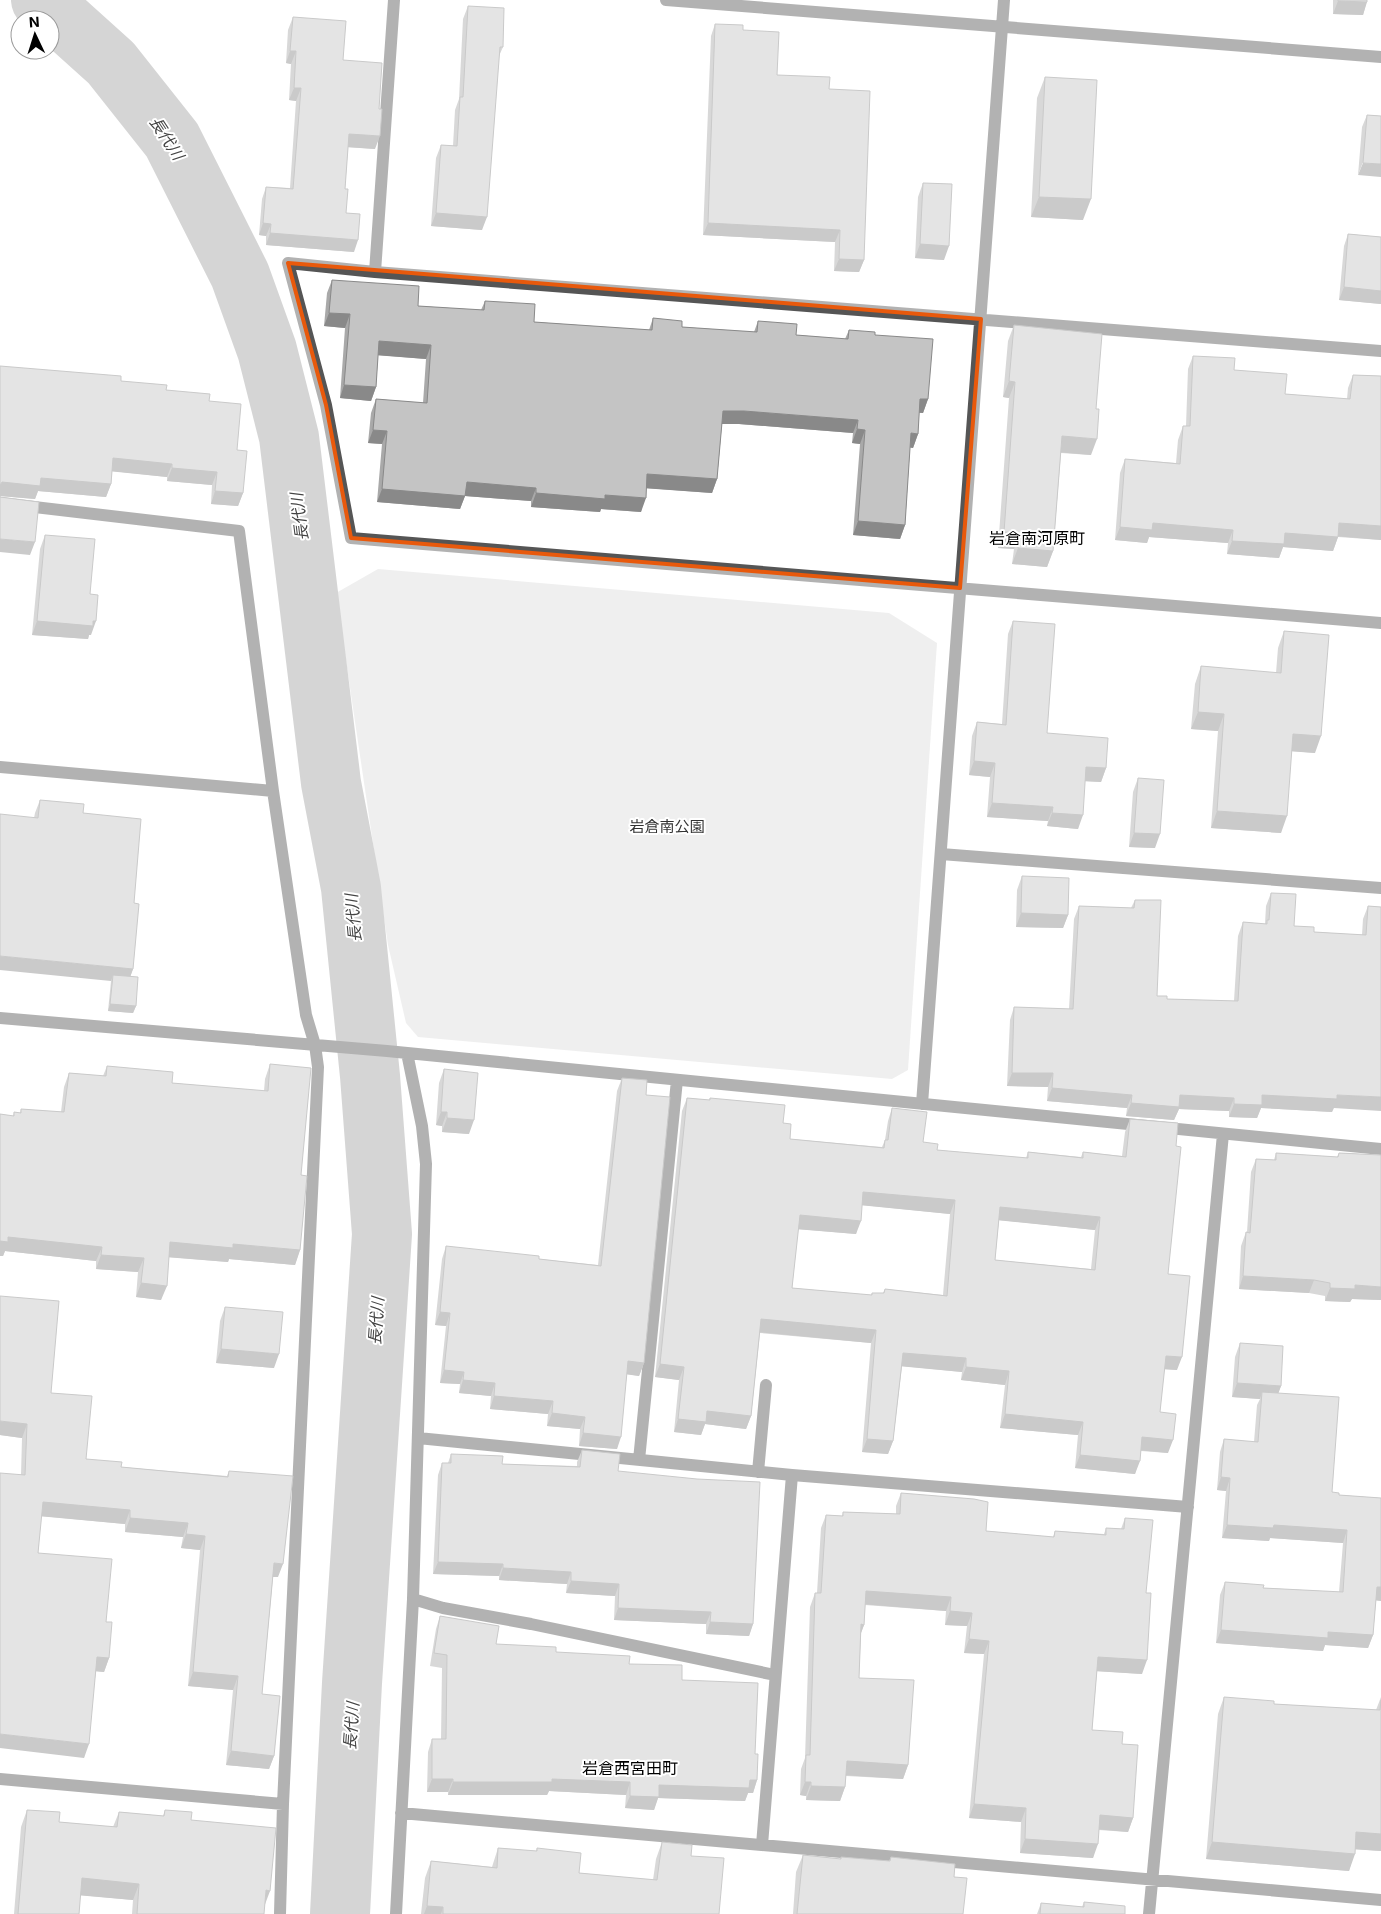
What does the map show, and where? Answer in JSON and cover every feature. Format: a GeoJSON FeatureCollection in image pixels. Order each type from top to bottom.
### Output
{"type":"FeatureCollection","features":[{"type":"Feature","properties":{"kind":"street"},"geometry":{"type":"LineString","coordinates":[[375,272],[394,0]]}},
{"type":"Feature","properties":{"kind":"street"},"geometry":{"type":"LineString","coordinates":[[666,0],[1381,57]]}},
{"type":"Feature","properties":{"kind":"street"},"geometry":{"type":"LineString","coordinates":[[922,1104],[1004,0]]}},
{"type":"Feature","properties":{"kind":"street"},"geometry":{"type":"LineString","coordinates":[[1381,351],[375,272],[288,263],[326,405],[351,538],[1381,623]]}},
{"type":"Feature","properties":{"kind":"street"},"geometry":{"type":"LineString","coordinates":[[0,503],[239,531],[273,791],[306,1015],[315,1045],[318,1067],[283,1804],[280,1914]]}},
{"type":"Feature","properties":{"kind":"street"},"geometry":{"type":"LineString","coordinates":[[0,767],[273,791]]}},
{"type":"Feature","properties":{"kind":"street"},"geometry":{"type":"LineString","coordinates":[[941,854],[1381,888]]}},
{"type":"Feature","properties":{"kind":"street"},"geometry":{"type":"LineString","coordinates":[[0,1018],[388,1051],[1381,1149]]}},
{"type":"Feature","properties":{"kind":"street"},"geometry":{"type":"LineString","coordinates":[[396,1914],[412,1599],[426,1164],[422,1126],[407,1053]]}},
{"type":"Feature","properties":{"kind":"street"},"geometry":{"type":"LineString","coordinates":[[639,1460],[677,1080]]}},
{"type":"Feature","properties":{"kind":"street"},"geometry":{"type":"LineString","coordinates":[[1150,1914],[1223,1134]]}},
{"type":"Feature","properties":{"kind":"street"},"geometry":{"type":"LineString","coordinates":[[758,1472],[766,1385]]}},
{"type":"Feature","properties":{"kind":"street"},"geometry":{"type":"LineString","coordinates":[[418,1438],[792,1476],[1188,1507]]}},
{"type":"Feature","properties":{"kind":"street"},"geometry":{"type":"LineString","coordinates":[[762,1845],[792,1476]]}},
{"type":"Feature","properties":{"kind":"street"},"geometry":{"type":"LineString","coordinates":[[412,1599],[443,1608],[531,1624],[775,1675]]}},
{"type":"Feature","properties":{"kind":"street"},"geometry":{"type":"LineString","coordinates":[[0,1779],[283,1804]]}},
{"type":"Feature","properties":{"kind":"street"},"geometry":{"type":"LineString","coordinates":[[401,1814],[1381,1900]]}},
{"type":"Feature","properties":{"kind":"highlighted area"},"geometry":{"type":"Polygon","coordinates":[[[288,263],[981,319],[960,588],[351,538],[326,405],[288,263]]]}},
{"type":"Feature","properties":{"kind":"green space","name":"岩倉南公園"},"geometry":{"type":"Polygon","coordinates":[[[378,569],[889,613],[937,643],[908,1070],[892,1079],[418,1037],[406,1023],[388,945],[336,593],[378,569]]]}},
{"type":"Feature","properties":{"kind":"building"},"geometry":{"type":"Polygon","coordinates":[[[1367,0],[1367,2],[1338,1],[1367,0]]]}},
{"type":"Feature","properties":{"kind":"building"},"geometry":{"type":"Polygon","coordinates":[[[468,6],[504,8],[503,47],[500,47],[487,217],[436,213],[441,145],[457,146],[460,97],[463,97],[468,6]]]}},
{"type":"Feature","properties":{"kind":"building"},"geometry":{"type":"Polygon","coordinates":[[[293,17],[346,21],[343,60],[382,63],[379,109],[382,109],[380,136],[349,134],[345,189],[348,189],[346,213],[360,214],[358,240],[270,233],[271,224],[263,223],[266,187],[293,189],[301,88],[294,88],[296,51],[290,51],[293,17]]]}},
{"type":"Feature","properties":{"kind":"building"},"geometry":{"type":"Polygon","coordinates":[[[715,24],[743,25],[743,30],[779,32],[777,75],[830,77],[829,89],[870,91],[864,260],[839,259],[840,230],[708,223],[715,24]]]}},
{"type":"Feature","properties":{"kind":"building"},"geometry":{"type":"Polygon","coordinates":[[[1045,77],[1097,80],[1091,199],[1039,197],[1045,77]]]}},
{"type":"Feature","properties":{"kind":"building"},"geometry":{"type":"Polygon","coordinates":[[[1367,115],[1381,116],[1381,164],[1363,163],[1367,115]]]}},
{"type":"Feature","properties":{"kind":"building"},"geometry":{"type":"Polygon","coordinates":[[[923,183],[952,184],[949,246],[920,244],[923,183]]]}},
{"type":"Feature","properties":{"kind":"building"},"geometry":{"type":"Polygon","coordinates":[[[1348,234],[1381,237],[1381,291],[1344,287],[1348,234]]]}},
{"type":"Feature","properties":{"kind":"building"},"geometry":{"type":"Polygon","coordinates":[[[332,280],[419,286],[418,306],[484,310],[485,301],[535,304],[534,322],[652,330],[653,318],[682,321],[682,327],[757,332],[758,321],[797,324],[796,335],[848,339],[849,330],[875,332],[875,335],[933,339],[928,399],[920,399],[918,434],[911,433],[905,525],[858,521],[865,430],[857,429],[858,420],[744,411],[723,411],[717,479],[647,474],[646,498],[605,495],[605,499],[536,493],[536,488],[467,482],[465,496],[382,489],[387,431],[373,430],[376,399],[427,403],[431,345],[379,341],[376,387],[344,385],[350,314],[329,313],[332,280]]]}},
{"type":"Feature","properties":{"kind":"building"},"geometry":{"type":"Polygon","coordinates":[[[1014,325],[1102,334],[1096,409],[1099,409],[1097,439],[1062,436],[1053,551],[1018,548],[1019,533],[1004,532],[1015,382],[1009,381],[1014,325]]]}},
{"type":"Feature","properties":{"kind":"building"},"geometry":{"type":"Polygon","coordinates":[[[1193,356],[1235,358],[1234,370],[1287,374],[1285,394],[1350,399],[1353,375],[1381,376],[1381,526],[1339,523],[1338,537],[1285,533],[1284,544],[1232,541],[1233,530],[1153,523],[1152,530],[1120,527],[1125,459],[1180,464],[1183,426],[1190,426],[1193,356]]]}},
{"type":"Feature","properties":{"kind":"building"},"geometry":{"type":"Polygon","coordinates":[[[0,366],[121,376],[121,381],[167,385],[166,390],[210,394],[209,401],[241,404],[237,450],[247,451],[243,493],[215,491],[217,472],[172,468],[172,464],[113,458],[111,484],[41,478],[40,486],[2,482],[0,485],[0,366]]]}},
{"type":"Feature","properties":{"kind":"building"},"geometry":{"type":"Polygon","coordinates":[[[0,497],[39,502],[35,542],[0,539],[0,497]]]}},
{"type":"Feature","properties":{"kind":"building"},"geometry":{"type":"Polygon","coordinates":[[[45,535],[95,539],[90,594],[98,595],[96,621],[93,621],[93,626],[37,621],[45,535]]]}},
{"type":"Feature","properties":{"kind":"building"},"geometry":{"type":"Polygon","coordinates":[[[1013,621],[1055,624],[1047,733],[1108,738],[1106,768],[1086,767],[1083,815],[1052,813],[1053,807],[992,803],[995,763],[974,761],[977,722],[1006,725],[1013,621]]]}},
{"type":"Feature","properties":{"kind":"building"},"geometry":{"type":"Polygon","coordinates":[[[1284,631],[1329,635],[1321,736],[1293,734],[1287,816],[1217,811],[1224,714],[1198,712],[1201,666],[1281,673],[1284,631]]]}},
{"type":"Feature","properties":{"kind":"building"},"geometry":{"type":"Polygon","coordinates":[[[1138,778],[1164,780],[1160,834],[1134,833],[1138,778]]]}},
{"type":"Feature","properties":{"kind":"building"},"geometry":{"type":"Polygon","coordinates":[[[40,800],[84,804],[83,813],[141,819],[134,903],[139,904],[133,969],[0,956],[0,814],[38,818],[40,800]]]}},
{"type":"Feature","properties":{"kind":"building"},"geometry":{"type":"Polygon","coordinates":[[[1022,876],[1069,878],[1068,915],[1021,913],[1022,876]]]}},
{"type":"Feature","properties":{"kind":"building"},"geometry":{"type":"Polygon","coordinates":[[[1271,893],[1296,894],[1294,926],[1314,927],[1314,932],[1366,935],[1368,906],[1381,907],[1381,1097],[1337,1095],[1337,1099],[1262,1095],[1262,1105],[1234,1104],[1234,1098],[1180,1095],[1179,1107],[1131,1103],[1132,1095],[1052,1088],[1053,1073],[1012,1073],[1014,1007],[1073,1009],[1079,906],[1134,908],[1135,900],[1161,900],[1157,996],[1167,996],[1167,999],[1238,1001],[1243,922],[1267,924],[1271,893]]]}},
{"type":"Feature","properties":{"kind":"building"},"geometry":{"type":"Polygon","coordinates":[[[113,975],[138,977],[136,1006],[110,1004],[113,975]]]}},
{"type":"Feature","properties":{"kind":"building"},"geometry":{"type":"Polygon","coordinates":[[[270,1064],[311,1068],[301,1175],[307,1176],[300,1250],[233,1244],[233,1248],[170,1242],[167,1286],[141,1283],[144,1258],[101,1255],[102,1247],[8,1237],[8,1242],[0,1241],[0,1114],[14,1116],[14,1112],[21,1113],[21,1109],[64,1112],[69,1073],[106,1076],[107,1066],[173,1072],[172,1083],[268,1091],[270,1064]]]}},
{"type":"Feature","properties":{"kind":"building"},"geometry":{"type":"Polygon","coordinates":[[[444,1069],[478,1073],[474,1120],[447,1118],[447,1112],[441,1112],[444,1069]]]}},
{"type":"Feature","properties":{"kind":"building"},"geometry":{"type":"Polygon","coordinates":[[[622,1078],[647,1080],[646,1095],[670,1097],[644,1363],[628,1361],[621,1437],[583,1433],[585,1417],[552,1413],[553,1401],[494,1396],[495,1383],[463,1380],[464,1372],[444,1370],[450,1313],[440,1312],[446,1246],[539,1256],[539,1259],[601,1266],[622,1078]]]}},
{"type":"Feature","properties":{"kind":"building"},"geometry":{"type":"Polygon","coordinates":[[[687,1098],[710,1100],[710,1098],[785,1105],[783,1123],[791,1124],[790,1139],[884,1148],[885,1140],[888,1140],[892,1108],[927,1112],[923,1142],[938,1144],[937,1150],[1028,1158],[1028,1152],[1083,1158],[1083,1152],[1126,1157],[1130,1119],[1178,1123],[1176,1146],[1181,1147],[1168,1274],[1190,1276],[1182,1357],[1166,1356],[1160,1412],[1176,1414],[1173,1440],[1142,1437],[1140,1461],[1080,1455],[1083,1422],[1005,1414],[1009,1371],[966,1367],[966,1358],[903,1353],[893,1441],[867,1439],[876,1330],[761,1319],[751,1416],[707,1411],[706,1422],[678,1419],[684,1367],[660,1364],[687,1098]],[[863,1192],[861,1221],[800,1215],[792,1288],[872,1295],[872,1293],[884,1293],[885,1289],[947,1296],[955,1200],[863,1192]],[[1000,1207],[995,1260],[1095,1270],[1100,1217],[1000,1207]]]}},
{"type":"Feature","properties":{"kind":"building"},"geometry":{"type":"Polygon","coordinates":[[[1276,1153],[1338,1157],[1339,1153],[1381,1155],[1381,1287],[1355,1285],[1355,1289],[1330,1288],[1330,1283],[1314,1280],[1243,1276],[1246,1232],[1250,1233],[1256,1159],[1276,1160],[1276,1153]]]}},
{"type":"Feature","properties":{"kind":"building"},"geometry":{"type":"Polygon","coordinates":[[[0,1296],[59,1301],[51,1393],[92,1396],[86,1459],[122,1462],[121,1467],[228,1477],[229,1471],[293,1476],[283,1564],[274,1563],[262,1694],[280,1696],[274,1756],[231,1751],[238,1676],[193,1672],[205,1536],[186,1534],[188,1523],[130,1518],[130,1510],[43,1502],[38,1553],[112,1559],[106,1622],[112,1622],[109,1658],[97,1657],[89,1744],[0,1734],[0,1473],[25,1475],[27,1424],[0,1421],[0,1296]]]}},
{"type":"Feature","properties":{"kind":"building"},"geometry":{"type":"Polygon","coordinates":[[[225,1307],[283,1312],[279,1354],[221,1349],[225,1307]]]}},
{"type":"Feature","properties":{"kind":"building"},"geometry":{"type":"Polygon","coordinates":[[[1240,1343],[1283,1346],[1281,1386],[1237,1383],[1240,1343]]]}},
{"type":"Feature","properties":{"kind":"building"},"geometry":{"type":"Polygon","coordinates":[[[1262,1392],[1339,1397],[1332,1492],[1339,1493],[1339,1495],[1381,1498],[1381,1587],[1377,1587],[1373,1635],[1328,1632],[1328,1638],[1221,1630],[1225,1582],[1264,1585],[1263,1588],[1343,1592],[1347,1530],[1274,1525],[1273,1528],[1227,1525],[1230,1478],[1221,1477],[1224,1439],[1258,1442],[1262,1392]]]}},
{"type":"Feature","properties":{"kind":"building"},"geometry":{"type":"Polygon","coordinates":[[[582,1450],[620,1454],[618,1471],[697,1479],[760,1482],[753,1624],[710,1622],[711,1612],[618,1608],[619,1584],[571,1581],[571,1572],[503,1568],[503,1564],[438,1562],[442,1463],[451,1463],[451,1454],[503,1456],[502,1464],[580,1467],[582,1450]]]}},
{"type":"Feature","properties":{"kind":"building"},"geometry":{"type":"Polygon","coordinates":[[[901,1493],[974,1499],[988,1502],[986,1531],[1054,1537],[1055,1531],[1106,1535],[1106,1528],[1124,1529],[1125,1518],[1153,1520],[1146,1593],[1151,1593],[1147,1660],[1098,1657],[1092,1730],[1123,1732],[1122,1744],[1138,1745],[1133,1818],[1100,1815],[1098,1844],[1025,1839],[1026,1808],[974,1804],[989,1641],[969,1639],[972,1613],[950,1611],[951,1597],[866,1591],[864,1625],[861,1624],[859,1678],[914,1680],[908,1765],[847,1761],[845,1787],[811,1786],[811,1782],[805,1782],[806,1755],[810,1755],[815,1593],[821,1593],[826,1515],[843,1516],[843,1512],[900,1514],[901,1493]]]}},
{"type":"Feature","properties":{"kind":"building"},"geometry":{"type":"Polygon","coordinates":[[[440,1616],[499,1626],[496,1644],[556,1647],[556,1652],[630,1656],[629,1664],[682,1665],[682,1680],[758,1683],[755,1754],[758,1754],[757,1780],[750,1780],[749,1788],[659,1785],[659,1797],[630,1796],[630,1782],[552,1779],[552,1782],[453,1782],[453,1779],[432,1779],[432,1739],[446,1739],[447,1655],[434,1653],[440,1616]]]}},
{"type":"Feature","properties":{"kind":"building"},"geometry":{"type":"Polygon","coordinates":[[[1224,1697],[1274,1701],[1274,1704],[1380,1710],[1381,1700],[1381,1834],[1356,1832],[1355,1854],[1212,1842],[1224,1697]]]}},
{"type":"Feature","properties":{"kind":"building"},"geometry":{"type":"Polygon","coordinates":[[[27,1810],[60,1812],[59,1822],[117,1827],[119,1812],[164,1816],[165,1810],[192,1812],[191,1820],[276,1828],[270,1891],[266,1890],[264,1914],[137,1914],[139,1884],[82,1878],[79,1914],[18,1914],[27,1810]]]}},
{"type":"Feature","properties":{"kind":"building"},"geometry":{"type":"Polygon","coordinates":[[[662,1842],[692,1845],[691,1856],[724,1858],[719,1914],[443,1914],[443,1907],[427,1906],[431,1861],[497,1868],[498,1848],[537,1851],[537,1848],[581,1853],[579,1873],[657,1880],[662,1842]]]}},
{"type":"Feature","properties":{"kind":"building"},"geometry":{"type":"Polygon","coordinates":[[[803,1855],[890,1861],[891,1857],[955,1864],[954,1877],[967,1878],[963,1914],[797,1914],[803,1855]]]}},
{"type":"Feature","properties":{"kind":"building"},"geometry":{"type":"Polygon","coordinates":[[[1084,1902],[1125,1906],[1125,1914],[1040,1914],[1041,1903],[1084,1907],[1084,1902]]]}},
{"type":"Feature","properties":{"kind":"waterway","name":"長代川"},"geometry":{"type":"LineString","coordinates":[[41,0],[111,63],[172,140],[240,275],[267,350],[289,437],[331,783],[351,888],[370,1076],[382,1234],[352,1683],[340,1914]]}},
{"type":"Feature","properties":{"kind":"district","name":"岩倉南河原町"},"geometry":{"type":"Point","coordinates":[1037,538]}},
{"type":"Feature","properties":{"kind":"district","name":"岩倉西宮田町"},"geometry":{"type":"Point","coordinates":[630,1768]}}]}
